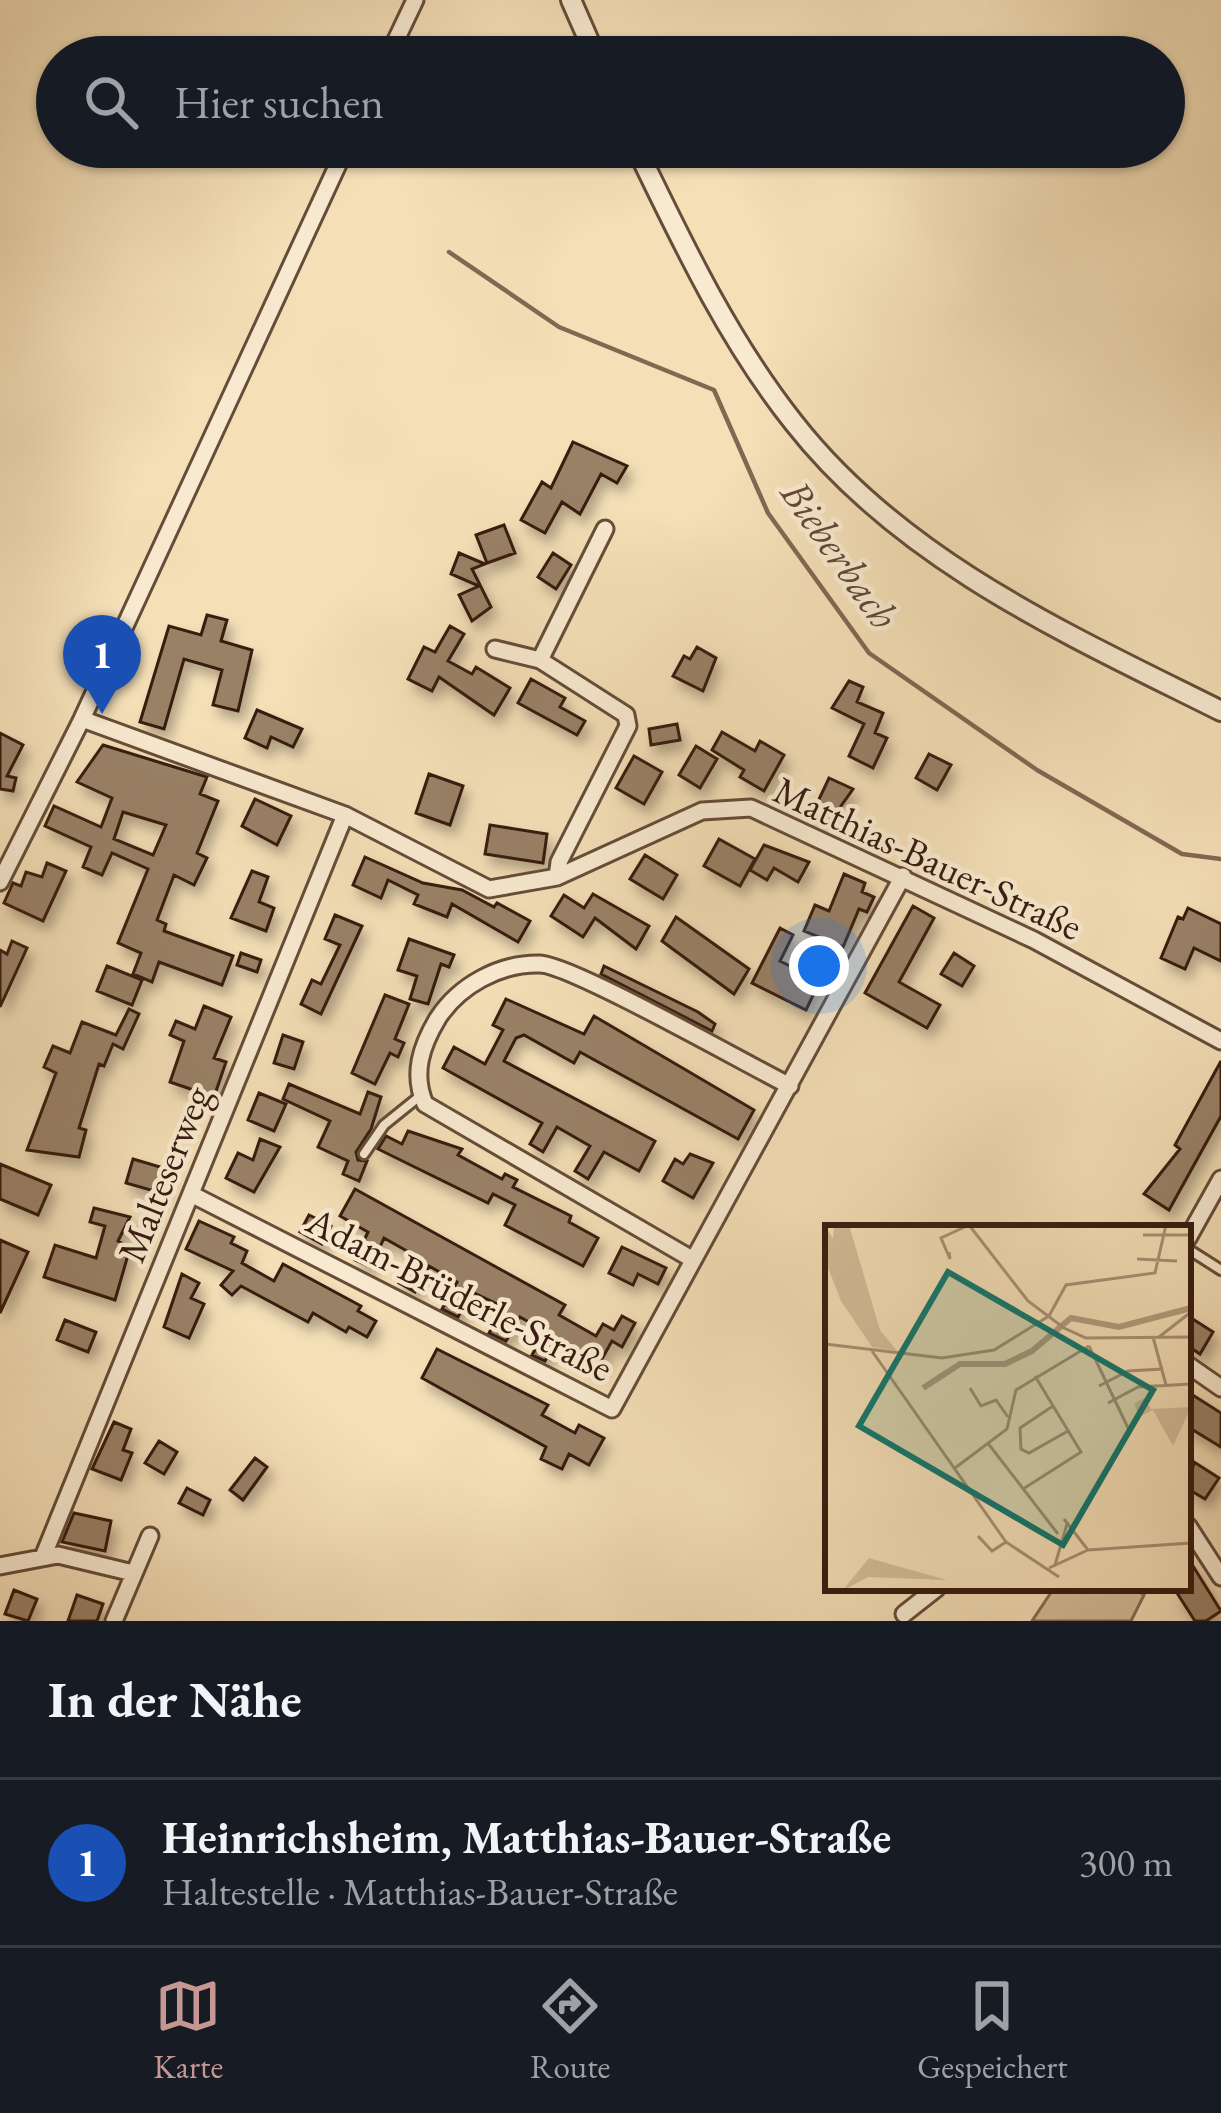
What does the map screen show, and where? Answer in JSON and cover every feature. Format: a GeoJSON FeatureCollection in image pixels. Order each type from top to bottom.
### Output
{"type":"FeatureCollection","features":[{"type":"Feature","properties":{"kind":"street"},"geometry":{"type":"LineString","coordinates":[[398,36],[415,0]]}},
{"type":"Feature","properties":{"kind":"street"},"geometry":{"type":"LineString","coordinates":[[572,0],[587,36]]}},
{"type":"Feature","properties":{"kind":"street"},"geometry":{"type":"LineString","coordinates":[[0,882],[82,719],[336,168]]}},
{"type":"Feature","properties":{"kind":"street"},"geometry":{"type":"LineString","coordinates":[[646,168],[690,258],[769,389],[844,475],[918,542],[1028,614],[1221,711]]}},
{"type":"Feature","properties":{"kind":"street"},"geometry":{"type":"LineString","coordinates":[[540,660],[605,529]]}},
{"type":"Feature","properties":{"kind":"street"},"geometry":{"type":"LineString","coordinates":[[496,649],[540,660],[626,715],[628,726],[559,862],[557,877]]}},
{"type":"Feature","properties":{"kind":"street","name":"Matthias-Bauer-Straße"},"geometry":{"type":"LineString","coordinates":[[82,719],[345,815],[489,889],[557,877],[702,811],[751,808],[903,876],[1215,1037]]}},
{"type":"Feature","properties":{"kind":"street","name":"Malteserweg"},"geometry":{"type":"LineString","coordinates":[[43,1557],[345,815]]}},
{"type":"Feature","properties":{"kind":"street","name":"Adam-Brüderle-Straße"},"geometry":{"type":"LineString","coordinates":[[191,1194],[612,1409],[690,1258],[903,876]]}},
{"type":"Feature","properties":{"kind":"street"},"geometry":{"type":"LineString","coordinates":[[690,1258],[432,1108],[416,1084],[424,1040],[454,994],[494,973],[542,964],[790,1086]]}},
{"type":"Feature","properties":{"kind":"street"},"geometry":{"type":"LineString","coordinates":[[1191,1233],[1221,1179]]}},
{"type":"Feature","properties":{"kind":"street"},"geometry":{"type":"LineString","coordinates":[[1191,1367],[1221,1388]]}},
{"type":"Feature","properties":{"kind":"street"},"geometry":{"type":"LineString","coordinates":[[1191,1531],[1221,1577]]}},
{"type":"Feature","properties":{"kind":"street"},"geometry":{"type":"LineString","coordinates":[[114,1621],[150,1536]]}},
{"type":"Feature","properties":{"kind":"street"},"geometry":{"type":"LineString","coordinates":[[0,1567],[43,1557],[133,1573]]}},
{"type":"Feature","properties":{"kind":"street"},"geometry":{"type":"LineString","coordinates":[[904,1614],[933,1591]]}},
{"type":"Feature","properties":{"kind":"lane"},"geometry":{"type":"LineString","coordinates":[[364,1154],[384,1125],[421,1095]]}},
{"type":"Feature","properties":{"kind":"lane"},"geometry":{"type":"LineString","coordinates":[[1191,1251],[1221,1270]]}},
{"type":"Feature","properties":{"kind":"shaded area"},"geometry":{"type":"Polygon","coordinates":[[[1052,1591],[1138,1591],[1144,1595],[1131,1621],[1032,1621],[1052,1591]]]}},
{"type":"Feature","properties":{"kind":"building"},"geometry":{"type":"Polygon","coordinates":[[[573,442],[627,466],[617,483],[601,474],[580,514],[562,502],[545,533],[521,520],[542,482],[551,488],[573,442]]]}},
{"type":"Feature","properties":{"kind":"building"},"geometry":{"type":"Polygon","coordinates":[[[504,525],[515,553],[487,563],[476,535],[504,525]]]}},
{"type":"Feature","properties":{"kind":"building"},"geometry":{"type":"Polygon","coordinates":[[[459,553],[485,564],[472,569],[491,607],[472,621],[459,595],[479,586],[451,574],[459,553]]]}},
{"type":"Feature","properties":{"kind":"building"},"geometry":{"type":"Polygon","coordinates":[[[553,553],[571,565],[556,589],[538,577],[553,553]]]}},
{"type":"Feature","properties":{"kind":"building"},"geometry":{"type":"Polygon","coordinates":[[[207,615],[227,620],[221,641],[252,650],[238,711],[213,705],[222,670],[184,659],[164,729],[140,722],[169,626],[201,635],[207,615]]]}},
{"type":"Feature","properties":{"kind":"building"},"geometry":{"type":"Polygon","coordinates":[[[450,626],[464,634],[448,661],[472,674],[476,667],[510,688],[494,715],[439,677],[432,691],[408,679],[424,647],[435,652],[450,626]]]}},
{"type":"Feature","properties":{"kind":"building"},"geometry":{"type":"Polygon","coordinates":[[[697,647],[716,658],[703,691],[673,676],[684,656],[690,659],[697,647]]]}},
{"type":"Feature","properties":{"kind":"building"},"geometry":{"type":"Polygon","coordinates":[[[531,679],[565,698],[560,707],[585,721],[577,735],[518,703],[531,679]]]}},
{"type":"Feature","properties":{"kind":"building"},"geometry":{"type":"Polygon","coordinates":[[[849,681],[863,687],[857,702],[883,713],[875,733],[887,738],[873,768],[849,756],[864,724],[832,708],[849,681]]]}},
{"type":"Feature","properties":{"kind":"building"},"geometry":{"type":"Polygon","coordinates":[[[257,710],[302,729],[293,747],[271,737],[267,748],[245,738],[257,710]]]}},
{"type":"Feature","properties":{"kind":"building"},"geometry":{"type":"Polygon","coordinates":[[[677,724],[680,740],[651,745],[649,729],[677,724]]]}},
{"type":"Feature","properties":{"kind":"building"},"geometry":{"type":"Polygon","coordinates":[[[722,732],[755,751],[760,741],[784,755],[764,791],[740,777],[744,770],[712,750],[722,732]]]}},
{"type":"Feature","properties":{"kind":"building"},"geometry":{"type":"Polygon","coordinates":[[[0,733],[23,745],[7,776],[16,778],[13,791],[0,789],[0,733]]]}},
{"type":"Feature","properties":{"kind":"building"},"geometry":{"type":"Polygon","coordinates":[[[103,745],[207,777],[200,794],[218,801],[197,853],[207,858],[194,885],[174,875],[157,920],[166,924],[164,931],[233,956],[222,985],[159,962],[152,982],[133,974],[141,953],[118,943],[148,869],[112,853],[102,875],[83,867],[91,847],[45,826],[54,806],[101,827],[112,798],[77,782],[103,745]],[[123,812],[114,839],[153,855],[166,825],[123,812]]]}},
{"type":"Feature","properties":{"kind":"building"},"geometry":{"type":"Polygon","coordinates":[[[696,746],[717,759],[700,788],[679,775],[696,746]]]}},
{"type":"Feature","properties":{"kind":"building"},"geometry":{"type":"Polygon","coordinates":[[[929,754],[951,765],[937,790],[916,778],[929,754]]]}},
{"type":"Feature","properties":{"kind":"building"},"geometry":{"type":"Polygon","coordinates":[[[634,756],[662,772],[644,804],[616,788],[634,756]]]}},
{"type":"Feature","properties":{"kind":"building"},"geometry":{"type":"Polygon","coordinates":[[[429,774],[463,786],[450,825],[416,813],[429,774]]]}},
{"type":"Feature","properties":{"kind":"building"},"geometry":{"type":"Polygon","coordinates":[[[829,778],[853,789],[831,820],[813,812],[829,778]]]}},
{"type":"Feature","properties":{"kind":"building"},"geometry":{"type":"Polygon","coordinates":[[[255,799],[291,816],[277,845],[242,826],[255,799]]]}},
{"type":"Feature","properties":{"kind":"building"},"geometry":{"type":"Polygon","coordinates":[[[490,825],[547,834],[543,863],[485,854],[490,825]]]}},
{"type":"Feature","properties":{"kind":"building"},"geometry":{"type":"Polygon","coordinates":[[[719,839],[755,859],[740,886],[704,866],[719,839]]]}},
{"type":"Feature","properties":{"kind":"building"},"geometry":{"type":"Polygon","coordinates":[[[764,845],[809,862],[798,882],[774,868],[767,880],[750,870],[764,845]]]}},
{"type":"Feature","properties":{"kind":"building"},"geometry":{"type":"Polygon","coordinates":[[[645,855],[677,875],[663,899],[630,879],[645,855]]]}},
{"type":"Feature","properties":{"kind":"building"},"geometry":{"type":"Polygon","coordinates":[[[365,857],[423,883],[462,890],[494,907],[497,903],[530,921],[518,942],[452,904],[447,917],[414,904],[418,895],[388,880],[381,898],[353,885],[365,857]]]}},
{"type":"Feature","properties":{"kind":"building"},"geometry":{"type":"Polygon","coordinates":[[[47,863],[66,871],[43,921],[4,903],[13,883],[21,886],[26,872],[42,877],[47,863]]]}},
{"type":"Feature","properties":{"kind":"building"},"geometry":{"type":"Polygon","coordinates":[[[252,871],[268,877],[259,902],[274,908],[266,931],[231,918],[252,871]]]}},
{"type":"Feature","properties":{"kind":"building"},"geometry":{"type":"Polygon","coordinates":[[[844,874],[865,883],[862,892],[874,897],[867,912],[859,909],[843,947],[804,931],[815,905],[829,911],[844,874]]]}},
{"type":"Feature","properties":{"kind":"building"},"geometry":{"type":"Polygon","coordinates":[[[593,894],[649,926],[636,949],[595,918],[583,937],[551,916],[564,895],[584,908],[593,894]]]}},
{"type":"Feature","properties":{"kind":"building"},"geometry":{"type":"Polygon","coordinates":[[[913,906],[934,918],[899,982],[940,1005],[927,1028],[865,993],[913,906]]]}},
{"type":"Feature","properties":{"kind":"building"},"geometry":{"type":"Polygon","coordinates":[[[1188,908],[1221,924],[1221,961],[1194,948],[1185,969],[1161,958],[1178,917],[1183,919],[1188,908]]]}},
{"type":"Feature","properties":{"kind":"building"},"geometry":{"type":"Polygon","coordinates":[[[335,915],[362,926],[321,1014],[301,1004],[312,980],[321,984],[340,945],[325,939],[335,915]]]}},
{"type":"Feature","properties":{"kind":"building"},"geometry":{"type":"Polygon","coordinates":[[[676,917],[749,969],[734,994],[662,941],[676,917]]]}},
{"type":"Feature","properties":{"kind":"building"},"geometry":{"type":"Polygon","coordinates":[[[780,928],[793,935],[780,961],[820,981],[806,1010],[752,983],[780,928]]]}},
{"type":"Feature","properties":{"kind":"building"},"geometry":{"type":"Polygon","coordinates":[[[409,939],[454,955],[449,967],[441,964],[428,1004],[410,999],[417,976],[398,970],[409,939]]]}},
{"type":"Feature","properties":{"kind":"building"},"geometry":{"type":"Polygon","coordinates":[[[12,941],[27,948],[0,1007],[0,950],[7,954],[12,941]]]}},
{"type":"Feature","properties":{"kind":"building"},"geometry":{"type":"Polygon","coordinates":[[[241,953],[261,960],[257,972],[237,965],[241,953]]]}},
{"type":"Feature","properties":{"kind":"building"},"geometry":{"type":"Polygon","coordinates":[[[954,953],[974,966],[962,986],[941,974],[954,953]]]}},
{"type":"Feature","properties":{"kind":"building"},"geometry":{"type":"Polygon","coordinates":[[[107,966],[142,980],[132,1005],[97,991],[107,966]]]}},
{"type":"Feature","properties":{"kind":"building"},"geometry":{"type":"Polygon","coordinates":[[[604,966],[698,1012],[715,1024],[712,1031],[601,974],[604,966]]]}},
{"type":"Feature","properties":{"kind":"building"},"geometry":{"type":"Polygon","coordinates":[[[385,995],[409,1004],[395,1039],[404,1043],[398,1057],[390,1053],[375,1084],[352,1073],[385,995]]]}},
{"type":"Feature","properties":{"kind":"building"},"geometry":{"type":"Polygon","coordinates":[[[506,999],[584,1034],[594,1016],[754,1110],[738,1139],[580,1052],[574,1063],[524,1035],[516,1038],[504,1061],[655,1141],[639,1171],[604,1152],[588,1179],[575,1171],[590,1146],[557,1127],[543,1152],[530,1144],[542,1123],[443,1068],[454,1047],[485,1064],[503,1030],[493,1025],[506,999]]]}},
{"type":"Feature","properties":{"kind":"building"},"geometry":{"type":"Polygon","coordinates":[[[204,1006],[231,1017],[214,1058],[226,1062],[214,1097],[170,1082],[184,1041],[170,1035],[176,1021],[195,1029],[204,1006]]]}},
{"type":"Feature","properties":{"kind":"building"},"geometry":{"type":"Polygon","coordinates":[[[129,1009],[139,1014],[123,1049],[113,1044],[104,1066],[99,1064],[79,1128],[86,1130],[79,1157],[27,1150],[56,1073],[44,1067],[53,1046],[70,1053],[82,1022],[116,1035],[129,1009]]]}},
{"type":"Feature","properties":{"kind":"building"},"geometry":{"type":"Polygon","coordinates":[[[283,1035],[303,1042],[294,1069],[274,1063],[283,1035]]]}},
{"type":"Feature","properties":{"kind":"building"},"geometry":{"type":"Polygon","coordinates":[[[1221,1061],[1221,1116],[1169,1210],[1144,1194],[1180,1149],[1175,1145],[1221,1061]]]}},
{"type":"Feature","properties":{"kind":"building"},"geometry":{"type":"Polygon","coordinates":[[[289,1084],[360,1114],[368,1092],[381,1097],[371,1129],[356,1152],[358,1160],[367,1161],[359,1181],[343,1174],[348,1161],[318,1147],[330,1121],[283,1099],[289,1084]]]}},
{"type":"Feature","properties":{"kind":"building"},"geometry":{"type":"Polygon","coordinates":[[[259,1093],[286,1104],[274,1131],[248,1120],[259,1093]]]}},
{"type":"Feature","properties":{"kind":"building"},"geometry":{"type":"Polygon","coordinates":[[[408,1131],[462,1149],[458,1155],[502,1179],[505,1174],[517,1180],[513,1187],[571,1216],[569,1222],[598,1238],[583,1266],[505,1225],[515,1205],[493,1194],[488,1203],[378,1149],[386,1136],[402,1144],[408,1131]]]}},
{"type":"Feature","properties":{"kind":"building"},"geometry":{"type":"Polygon","coordinates":[[[260,1139],[280,1147],[254,1192],[226,1178],[238,1153],[253,1160],[260,1139]]]}},
{"type":"Feature","properties":{"kind":"building"},"geometry":{"type":"Polygon","coordinates":[[[690,1154],[713,1163],[693,1198],[663,1181],[675,1159],[683,1164],[690,1154]]]}},
{"type":"Feature","properties":{"kind":"building"},"geometry":{"type":"Polygon","coordinates":[[[133,1159],[167,1169],[161,1193],[126,1183],[133,1159]]]}},
{"type":"Feature","properties":{"kind":"building"},"geometry":{"type":"Polygon","coordinates":[[[0,1164],[51,1185],[38,1215],[0,1199],[0,1164]]]}},
{"type":"Feature","properties":{"kind":"building"},"geometry":{"type":"Polygon","coordinates":[[[355,1189],[565,1305],[559,1315],[596,1336],[603,1324],[614,1330],[622,1316],[635,1323],[622,1347],[612,1341],[598,1366],[556,1342],[545,1361],[532,1355],[545,1331],[520,1317],[506,1341],[489,1333],[503,1307],[472,1292],[458,1317],[442,1309],[457,1282],[429,1266],[415,1292],[399,1283],[414,1255],[384,1238],[371,1267],[355,1260],[368,1232],[340,1216],[355,1189]]]}},
{"type":"Feature","properties":{"kind":"building"},"geometry":{"type":"Polygon","coordinates":[[[94,1208],[130,1217],[118,1241],[130,1248],[115,1300],[44,1277],[55,1245],[96,1258],[105,1226],[90,1222],[94,1208]]]}},
{"type":"Feature","properties":{"kind":"building"},"geometry":{"type":"Polygon","coordinates":[[[309,1215],[331,1226],[322,1244],[300,1232],[309,1215]]]}},
{"type":"Feature","properties":{"kind":"building"},"geometry":{"type":"Polygon","coordinates":[[[199,1221],[234,1237],[231,1243],[247,1251],[242,1263],[274,1281],[283,1264],[361,1306],[358,1311],[376,1321],[367,1337],[349,1327],[346,1332],[313,1313],[308,1322],[241,1286],[232,1295],[221,1285],[233,1271],[186,1249],[199,1221]]]}},
{"type":"Feature","properties":{"kind":"building"},"geometry":{"type":"Polygon","coordinates":[[[0,1240],[28,1252],[0,1313],[0,1240]]]}},
{"type":"Feature","properties":{"kind":"building"},"geometry":{"type":"Polygon","coordinates":[[[622,1247],[666,1268],[658,1284],[638,1274],[633,1285],[609,1273],[622,1247]]]}},
{"type":"Feature","properties":{"kind":"building"},"geometry":{"type":"Polygon","coordinates":[[[182,1274],[199,1283],[191,1298],[204,1304],[189,1338],[164,1327],[182,1274]]]}},
{"type":"Feature","properties":{"kind":"building"},"geometry":{"type":"Polygon","coordinates":[[[1191,1318],[1213,1332],[1200,1354],[1191,1348],[1191,1318]]]}},
{"type":"Feature","properties":{"kind":"building"},"geometry":{"type":"Polygon","coordinates":[[[65,1320],[96,1332],[88,1352],[57,1340],[65,1320]]]}},
{"type":"Feature","properties":{"kind":"building"},"geometry":{"type":"Polygon","coordinates":[[[437,1349],[548,1405],[542,1415],[575,1433],[579,1425],[604,1438],[589,1465],[569,1454],[562,1469],[541,1459],[546,1447],[422,1378],[437,1349]]]}},
{"type":"Feature","properties":{"kind":"building"},"geometry":{"type":"Polygon","coordinates":[[[1191,1394],[1221,1413],[1221,1447],[1191,1429],[1191,1394]]]}},
{"type":"Feature","properties":{"kind":"building"},"geometry":{"type":"Polygon","coordinates":[[[114,1422],[131,1429],[123,1450],[132,1453],[121,1480],[92,1469],[114,1422]]]}},
{"type":"Feature","properties":{"kind":"building"},"geometry":{"type":"Polygon","coordinates":[[[159,1441],[177,1452],[164,1474],[145,1463],[159,1441]]]}},
{"type":"Feature","properties":{"kind":"building"},"geometry":{"type":"Polygon","coordinates":[[[255,1458],[267,1467],[243,1500],[230,1490],[255,1458]]]}},
{"type":"Feature","properties":{"kind":"building"},"geometry":{"type":"Polygon","coordinates":[[[1194,1462],[1219,1478],[1205,1499],[1191,1491],[1194,1462]]]}},
{"type":"Feature","properties":{"kind":"building"},"geometry":{"type":"Polygon","coordinates":[[[187,1488],[210,1500],[203,1515],[179,1503],[187,1488]]]}},
{"type":"Feature","properties":{"kind":"building"},"geometry":{"type":"Polygon","coordinates":[[[74,1513],[111,1521],[105,1551],[62,1542],[74,1513]]]}},
{"type":"Feature","properties":{"kind":"building"},"geometry":{"type":"Polygon","coordinates":[[[1191,1563],[1221,1611],[1206,1621],[1195,1621],[1177,1593],[1191,1591],[1191,1563]]]}},
{"type":"Feature","properties":{"kind":"building"},"geometry":{"type":"Polygon","coordinates":[[[14,1590],[37,1599],[28,1621],[5,1614],[14,1590]]]}},
{"type":"Feature","properties":{"kind":"building"},"geometry":{"type":"Polygon","coordinates":[[[77,1595],[103,1604],[97,1621],[68,1621],[77,1595]]]}},
{"type":"Feature","properties":{"kind":"waterway","name":"Bieberbach"},"geometry":{"type":"LineString","coordinates":[[449,252],[559,327],[714,390],[768,513],[869,653],[1037,770],[1182,854],[1221,859]]}},
{"type":"Feature","properties":{"kind":"place","name":"Heinrichsheim, Matthias-Bauer-Straße"},"geometry":{"type":"Point","coordinates":[102,714]}}]}
